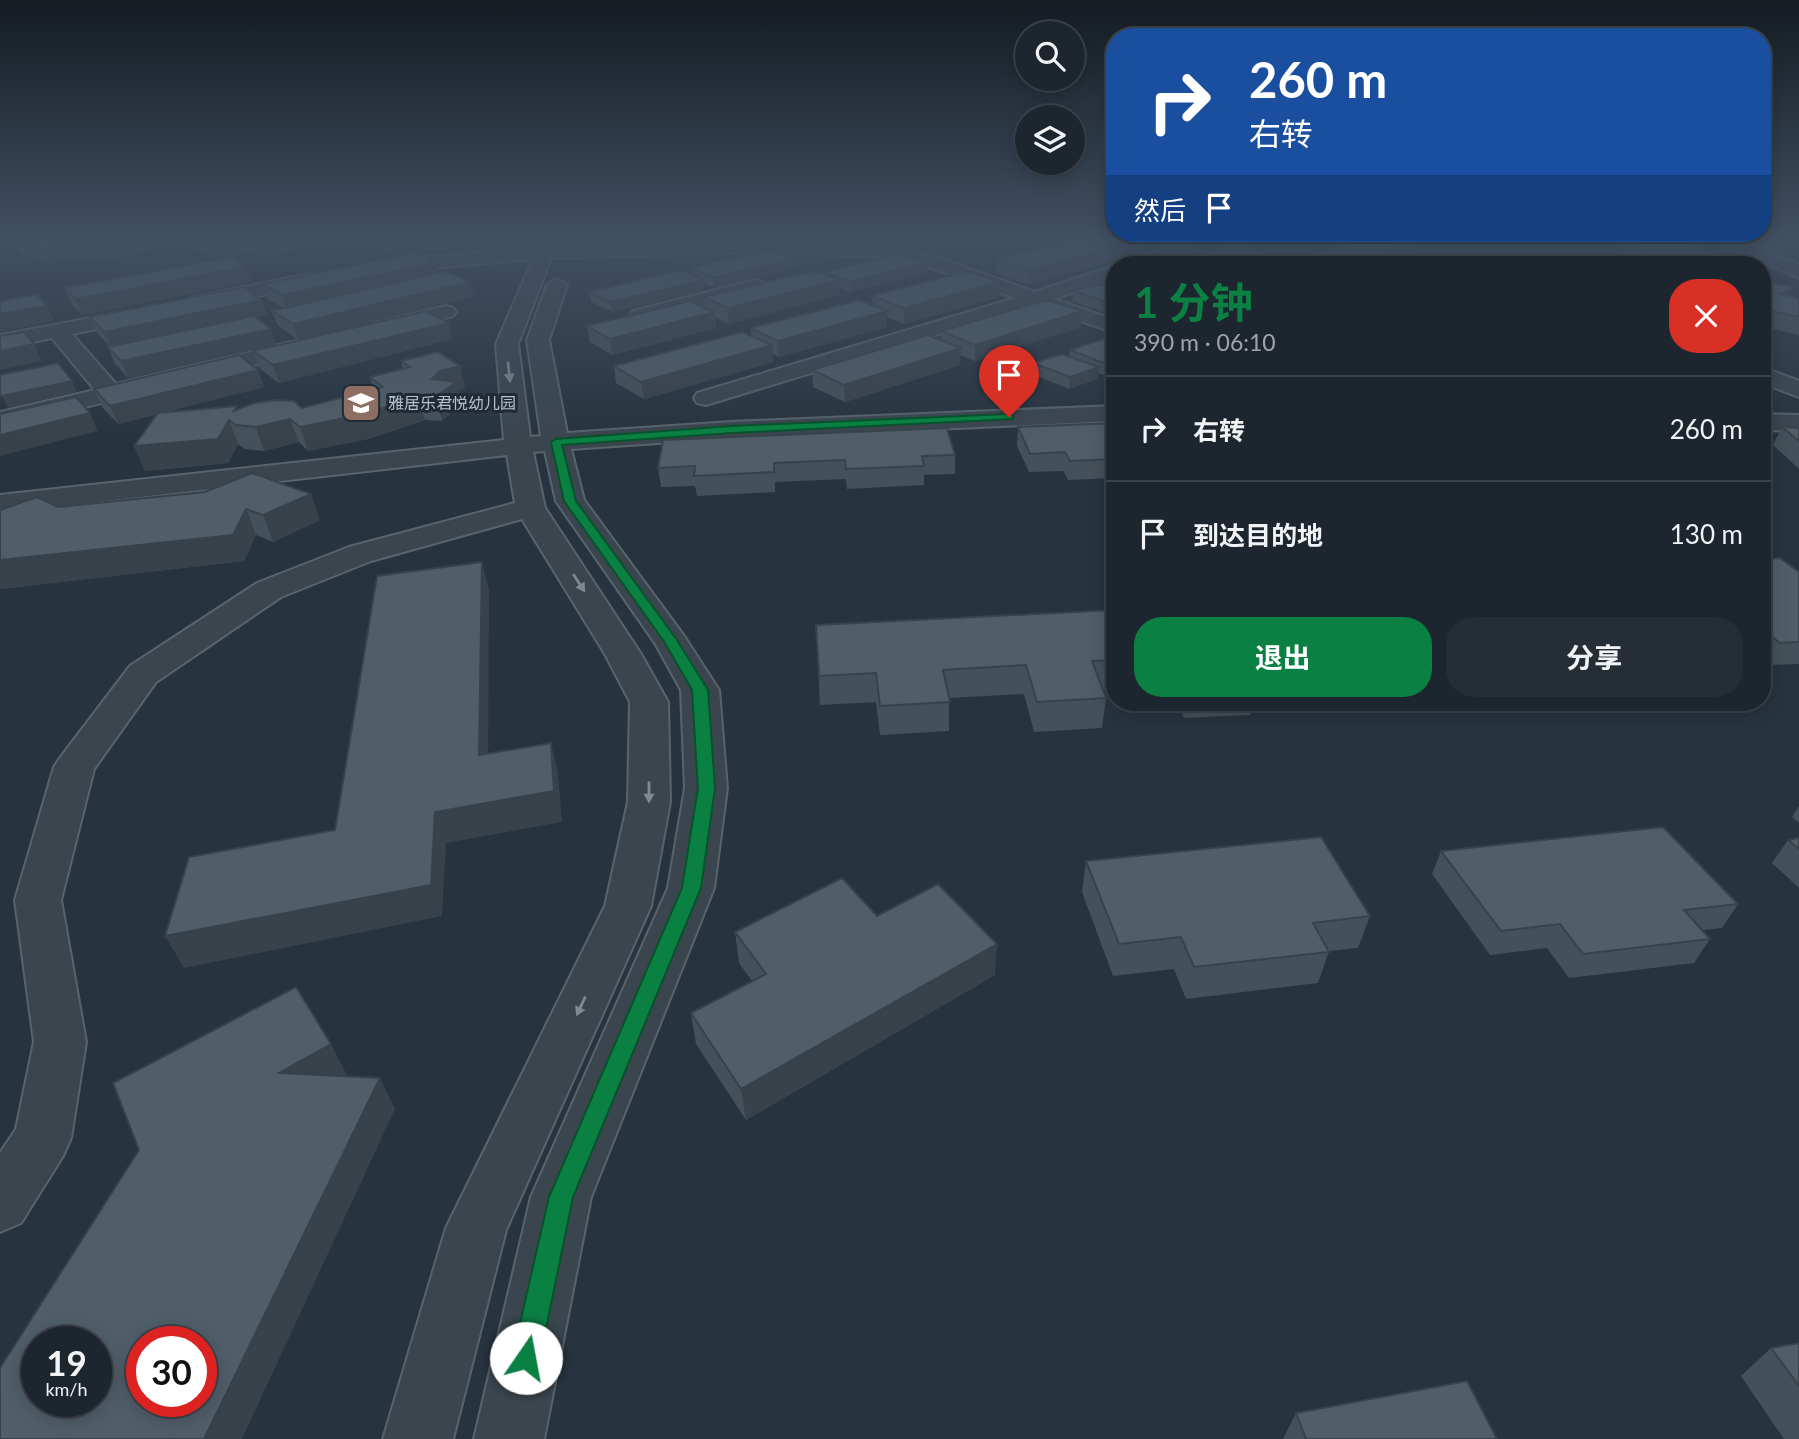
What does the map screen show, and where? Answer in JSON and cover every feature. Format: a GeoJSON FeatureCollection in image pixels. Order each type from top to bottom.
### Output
{"type":"FeatureCollection","features":[{"type":"Feature","properties":{"kind":"street"},"geometry":{"type":"LineString","coordinates":[[0,342],[179,306]]}},
{"type":"Feature","properties":{"kind":"street"},"geometry":{"type":"LineString","coordinates":[[509,1439],[561,1197],[691,888],[706,788],[700,690],[672,643],[570,501],[537,445],[507,344],[527,306]]}},
{"type":"Feature","properties":{"kind":"street"},"geometry":{"type":"LineString","coordinates":[[619,320],[673,306]]}},
{"type":"Feature","properties":{"kind":"street"},"geometry":{"type":"LineString","coordinates":[[706,398],[1010,306]]}},
{"type":"Feature","properties":{"kind":"street"},"geometry":{"type":"LineString","coordinates":[[1055,306],[1106,324]]}},
{"type":"Feature","properties":{"kind":"street"},"geometry":{"type":"LineString","coordinates":[[366,331],[446,312]]}},
{"type":"Feature","properties":{"kind":"street"},"geometry":{"type":"LineString","coordinates":[[57,331],[111,393]]}},
{"type":"Feature","properties":{"kind":"street"},"geometry":{"type":"LineString","coordinates":[[0,420],[326,341]]}},
{"type":"Feature","properties":{"kind":"street"},"geometry":{"type":"LineString","coordinates":[[1771,378],[1799,390]]}},
{"type":"Feature","properties":{"kind":"street"},"geometry":{"type":"LineString","coordinates":[[0,503],[537,445],[732,430],[1106,413]]}},
{"type":"Feature","properties":{"kind":"street"},"geometry":{"type":"LineString","coordinates":[[1771,422],[1799,423]]}},
{"type":"Feature","properties":{"kind":"street"},"geometry":{"type":"LineString","coordinates":[[418,1439],[476,1228],[628,906],[649,802],[649,702],[623,654],[530,508],[537,445]]}},
{"type":"Feature","properties":{"kind":"street"},"geometry":{"type":"LineString","coordinates":[[0,1203],[43,1138],[60,1042],[38,900],[45,873],[74,766],[143,674],[269,590],[360,554],[530,508]]}},
{"type":"Feature","properties":{"kind":"building"},"geometry":{"type":"Polygon","coordinates":[[[0,306],[46,306],[0,314],[0,306]]]}},
{"type":"Feature","properties":{"kind":"building"},"geometry":{"type":"Polygon","coordinates":[[[146,306],[231,306],[104,332],[90,317],[146,306]]]}},
{"type":"Feature","properties":{"kind":"building"},"geometry":{"type":"Polygon","coordinates":[[[293,306],[368,306],[293,324],[272,311],[293,306]]]}},
{"type":"Feature","properties":{"kind":"building"},"geometry":{"type":"Polygon","coordinates":[[[669,306],[701,306],[714,312],[610,339],[587,326],[669,306]]]}},
{"type":"Feature","properties":{"kind":"building"},"geometry":{"type":"Polygon","coordinates":[[[835,306],[875,306],[887,311],[778,341],[751,328],[835,306]]]}},
{"type":"Feature","properties":{"kind":"building"},"geometry":{"type":"Polygon","coordinates":[[[1026,306],[1067,306],[1082,311],[975,345],[941,331],[1026,306]]]}},
{"type":"Feature","properties":{"kind":"building"},"geometry":{"type":"Polygon","coordinates":[[[1771,306],[1799,306],[1799,317],[1771,311],[1771,306]]]}},
{"type":"Feature","properties":{"kind":"building"},"geometry":{"type":"Polygon","coordinates":[[[426,311],[449,323],[273,365],[253,351],[426,311]]]}},
{"type":"Feature","properties":{"kind":"building"},"geometry":{"type":"Polygon","coordinates":[[[254,316],[271,329],[121,361],[108,347],[254,316]]]}},
{"type":"Feature","properties":{"kind":"building"},"geometry":{"type":"Polygon","coordinates":[[[24,332],[34,344],[0,351],[0,336],[24,332]]]}},
{"type":"Feature","properties":{"kind":"building"},"geometry":{"type":"Polygon","coordinates":[[[742,332],[772,345],[641,382],[614,366],[742,332]]]}},
{"type":"Feature","properties":{"kind":"building"},"geometry":{"type":"Polygon","coordinates":[[[928,335],[961,348],[844,385],[812,370],[928,335]]]}},
{"type":"Feature","properties":{"kind":"building"},"geometry":{"type":"Polygon","coordinates":[[[1106,338],[1106,364],[1070,350],[1106,338]]]}},
{"type":"Feature","properties":{"kind":"building"},"geometry":{"type":"Polygon","coordinates":[[[438,352],[460,366],[440,371],[432,379],[456,382],[436,397],[418,397],[360,415],[300,427],[290,419],[256,427],[236,425],[229,420],[218,439],[134,446],[158,413],[237,406],[234,411],[254,403],[276,400],[294,401],[302,408],[383,387],[370,377],[410,367],[401,361],[438,352]]]}},
{"type":"Feature","properties":{"kind":"building"},"geometry":{"type":"Polygon","coordinates":[[[1062,354],[1099,367],[1070,377],[1033,363],[1062,354]]]}},
{"type":"Feature","properties":{"kind":"building"},"geometry":{"type":"Polygon","coordinates":[[[239,355],[258,370],[110,406],[94,389],[239,355]]]}},
{"type":"Feature","properties":{"kind":"building"},"geometry":{"type":"Polygon","coordinates":[[[58,363],[72,381],[2,396],[0,394],[0,375],[58,363]]]}},
{"type":"Feature","properties":{"kind":"building"},"geometry":{"type":"Polygon","coordinates":[[[76,397],[90,413],[0,435],[0,414],[76,397]]]}},
{"type":"Feature","properties":{"kind":"building"},"geometry":{"type":"Polygon","coordinates":[[[1106,423],[1106,459],[1070,461],[1065,452],[1030,454],[1018,427],[1106,423]]]}},
{"type":"Feature","properties":{"kind":"building"},"geometry":{"type":"Polygon","coordinates":[[[1782,427],[1799,428],[1799,441],[1782,427]]]}},
{"type":"Feature","properties":{"kind":"building"},"geometry":{"type":"Polygon","coordinates":[[[947,428],[955,455],[922,456],[924,466],[846,469],[845,460],[774,463],[774,472],[694,476],[695,466],[658,468],[663,440],[947,428]]]}},
{"type":"Feature","properties":{"kind":"building"},"geometry":{"type":"Polygon","coordinates":[[[252,473],[311,494],[263,515],[246,509],[233,535],[0,560],[0,510],[37,497],[58,507],[205,492],[252,473]]]}},
{"type":"Feature","properties":{"kind":"building"},"geometry":{"type":"Polygon","coordinates":[[[1771,558],[1780,558],[1799,572],[1799,642],[1780,643],[1771,636],[1771,558]]]}},
{"type":"Feature","properties":{"kind":"building"},"geometry":{"type":"Polygon","coordinates":[[[482,562],[479,755],[551,743],[554,791],[435,812],[431,885],[165,936],[189,857],[335,830],[377,576],[482,562]]]}},
{"type":"Feature","properties":{"kind":"building"},"geometry":{"type":"Polygon","coordinates":[[[1106,610],[1106,660],[1092,661],[1106,698],[1037,702],[1026,665],[943,670],[950,702],[880,706],[876,673],[819,676],[816,625],[1106,610]]]}},
{"type":"Feature","properties":{"kind":"building"},"geometry":{"type":"Polygon","coordinates":[[[1663,827],[1738,904],[1684,910],[1710,939],[1583,954],[1560,924],[1501,931],[1441,851],[1663,827]]]}},
{"type":"Feature","properties":{"kind":"building"},"geometry":{"type":"Polygon","coordinates":[[[1321,837],[1370,916],[1313,923],[1329,952],[1194,967],[1181,937],[1119,944],[1086,861],[1321,837]]]}},
{"type":"Feature","properties":{"kind":"building"},"geometry":{"type":"Polygon","coordinates":[[[1799,838],[1799,849],[1788,840],[1799,838]]]}},
{"type":"Feature","properties":{"kind":"building"},"geometry":{"type":"Polygon","coordinates":[[[842,878],[877,916],[938,884],[997,944],[741,1089],[691,1013],[766,974],[735,932],[842,878]]]}},
{"type":"Feature","properties":{"kind":"building"},"geometry":{"type":"Polygon","coordinates":[[[296,987],[331,1044],[279,1073],[380,1078],[217,1412],[217,1326],[126,1326],[126,1417],[215,1417],[204,1439],[0,1439],[0,1368],[21,1335],[21,1417],[112,1417],[112,1326],[27,1326],[139,1150],[113,1083],[296,987]]]}},
{"type":"Feature","properties":{"kind":"building"},"geometry":{"type":"Polygon","coordinates":[[[1799,1343],[1799,1386],[1771,1348],[1799,1343]]]}},
{"type":"Feature","properties":{"kind":"building"},"geometry":{"type":"Polygon","coordinates":[[[1467,1381],[1497,1439],[1306,1439],[1296,1413],[1467,1381]]]}},
{"type":"Feature","properties":{"kind":"place","name":"雅居乐君悦幼儿园"},"geometry":{"type":"Point","coordinates":[361,403]}},
{"type":"Feature","properties":{"kind":"route"},"geometry":{"type":"LineString","coordinates":[[526,1358],[561,1197],[691,888],[706,788],[700,690],[672,643],[570,501],[556,442],[732,430],[1009,417]]}}]}
